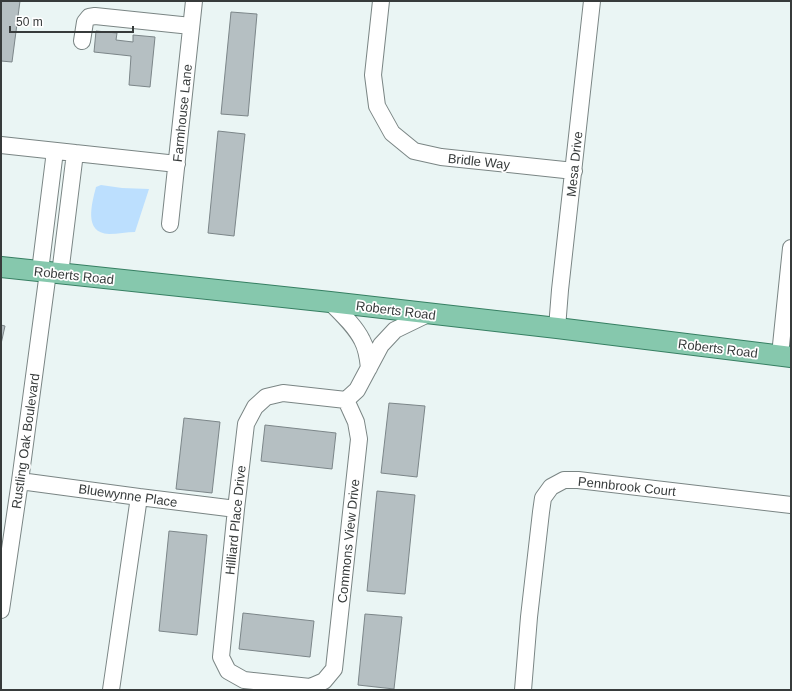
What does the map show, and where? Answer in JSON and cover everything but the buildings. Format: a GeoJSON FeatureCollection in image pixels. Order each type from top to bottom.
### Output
{"type":"FeatureCollection","features":[{"type":"Feature","properties":{"kind":"main road","name":"Roberts Road"},"geometry":{"type":"LineString","coordinates":[[1,267],[330,302],[786,356]]}},
{"type":"Feature","properties":{"kind":"street","name":"Farmhouse Lane"},"geometry":{"type":"LineString","coordinates":[[170,224],[194,1]]}},
{"type":"Feature","properties":{"kind":"street","name":"Bridle Way"},"geometry":{"type":"LineString","coordinates":[[382,1],[373,75],[377,106],[392,133],[414,151],[441,157],[574,171]]}},
{"type":"Feature","properties":{"kind":"street","name":"Mesa Drive"},"geometry":{"type":"LineString","coordinates":[[557,328],[592,1]]}},
{"type":"Feature","properties":{"kind":"street"},"geometry":{"type":"LineString","coordinates":[[82,41],[85,22],[89,17],[95,16],[191,26]]}},
{"type":"Feature","properties":{"kind":"street"},"geometry":{"type":"LineString","coordinates":[[1,145],[177,164]]}},
{"type":"Feature","properties":{"kind":"street"},"geometry":{"type":"LineString","coordinates":[[49,272],[55,151]]}},
{"type":"Feature","properties":{"kind":"street"},"geometry":{"type":"LineString","coordinates":[[49,272],[75,153]]}},
{"type":"Feature","properties":{"kind":"street"},"geometry":{"type":"LineString","coordinates":[[786,356],[791,248]]}},
{"type":"Feature","properties":{"kind":"street","name":"Rustling Oak Boulevard"},"geometry":{"type":"LineString","coordinates":[[1,610],[49,272]]}},
{"type":"Feature","properties":{"kind":"street"},"geometry":{"type":"LineString","coordinates":[[330,302],[353,326],[362,340],[367,353],[369,368]]}},
{"type":"Feature","properties":{"kind":"street"},"geometry":{"type":"LineString","coordinates":[[346,400],[357,390],[381,345],[395,330],[428,314]]}},
{"type":"Feature","properties":{"kind":"street","name":"Hilliard Place Drive"},"geometry":{"type":"LineString","coordinates":[[324,681],[310,687],[244,680],[228,671],[221,657],[246,424],[255,408],[266,397],[283,393],[346,400]]}},
{"type":"Feature","properties":{"kind":"street","name":"Commons View Drive"},"geometry":{"type":"LineString","coordinates":[[324,681],[334,669],[359,439],[356,422],[346,400]]}},
{"type":"Feature","properties":{"kind":"street","name":"Pennbrook Court"},"geometry":{"type":"LineString","coordinates":[[523,690],[529,617],[541,512],[543,498],[551,487],[564,480],[578,480],[791,505]]}},
{"type":"Feature","properties":{"kind":"street","name":"Bluewynne Place"},"geometry":{"type":"LineString","coordinates":[[20,481],[139,498],[236,509]]}},
{"type":"Feature","properties":{"kind":"street"},"geometry":{"type":"LineString","coordinates":[[112,690],[139,498]]}},
{"type":"Feature","properties":{"kind":"water"},"geometry":{"type":"Polygon","coordinates":[[[101,185],[122,188],[149,189],[135,232],[109,234],[101,232],[95,228],[92,223],[91,216],[93,201],[96,187],[101,185]]]}}]}
